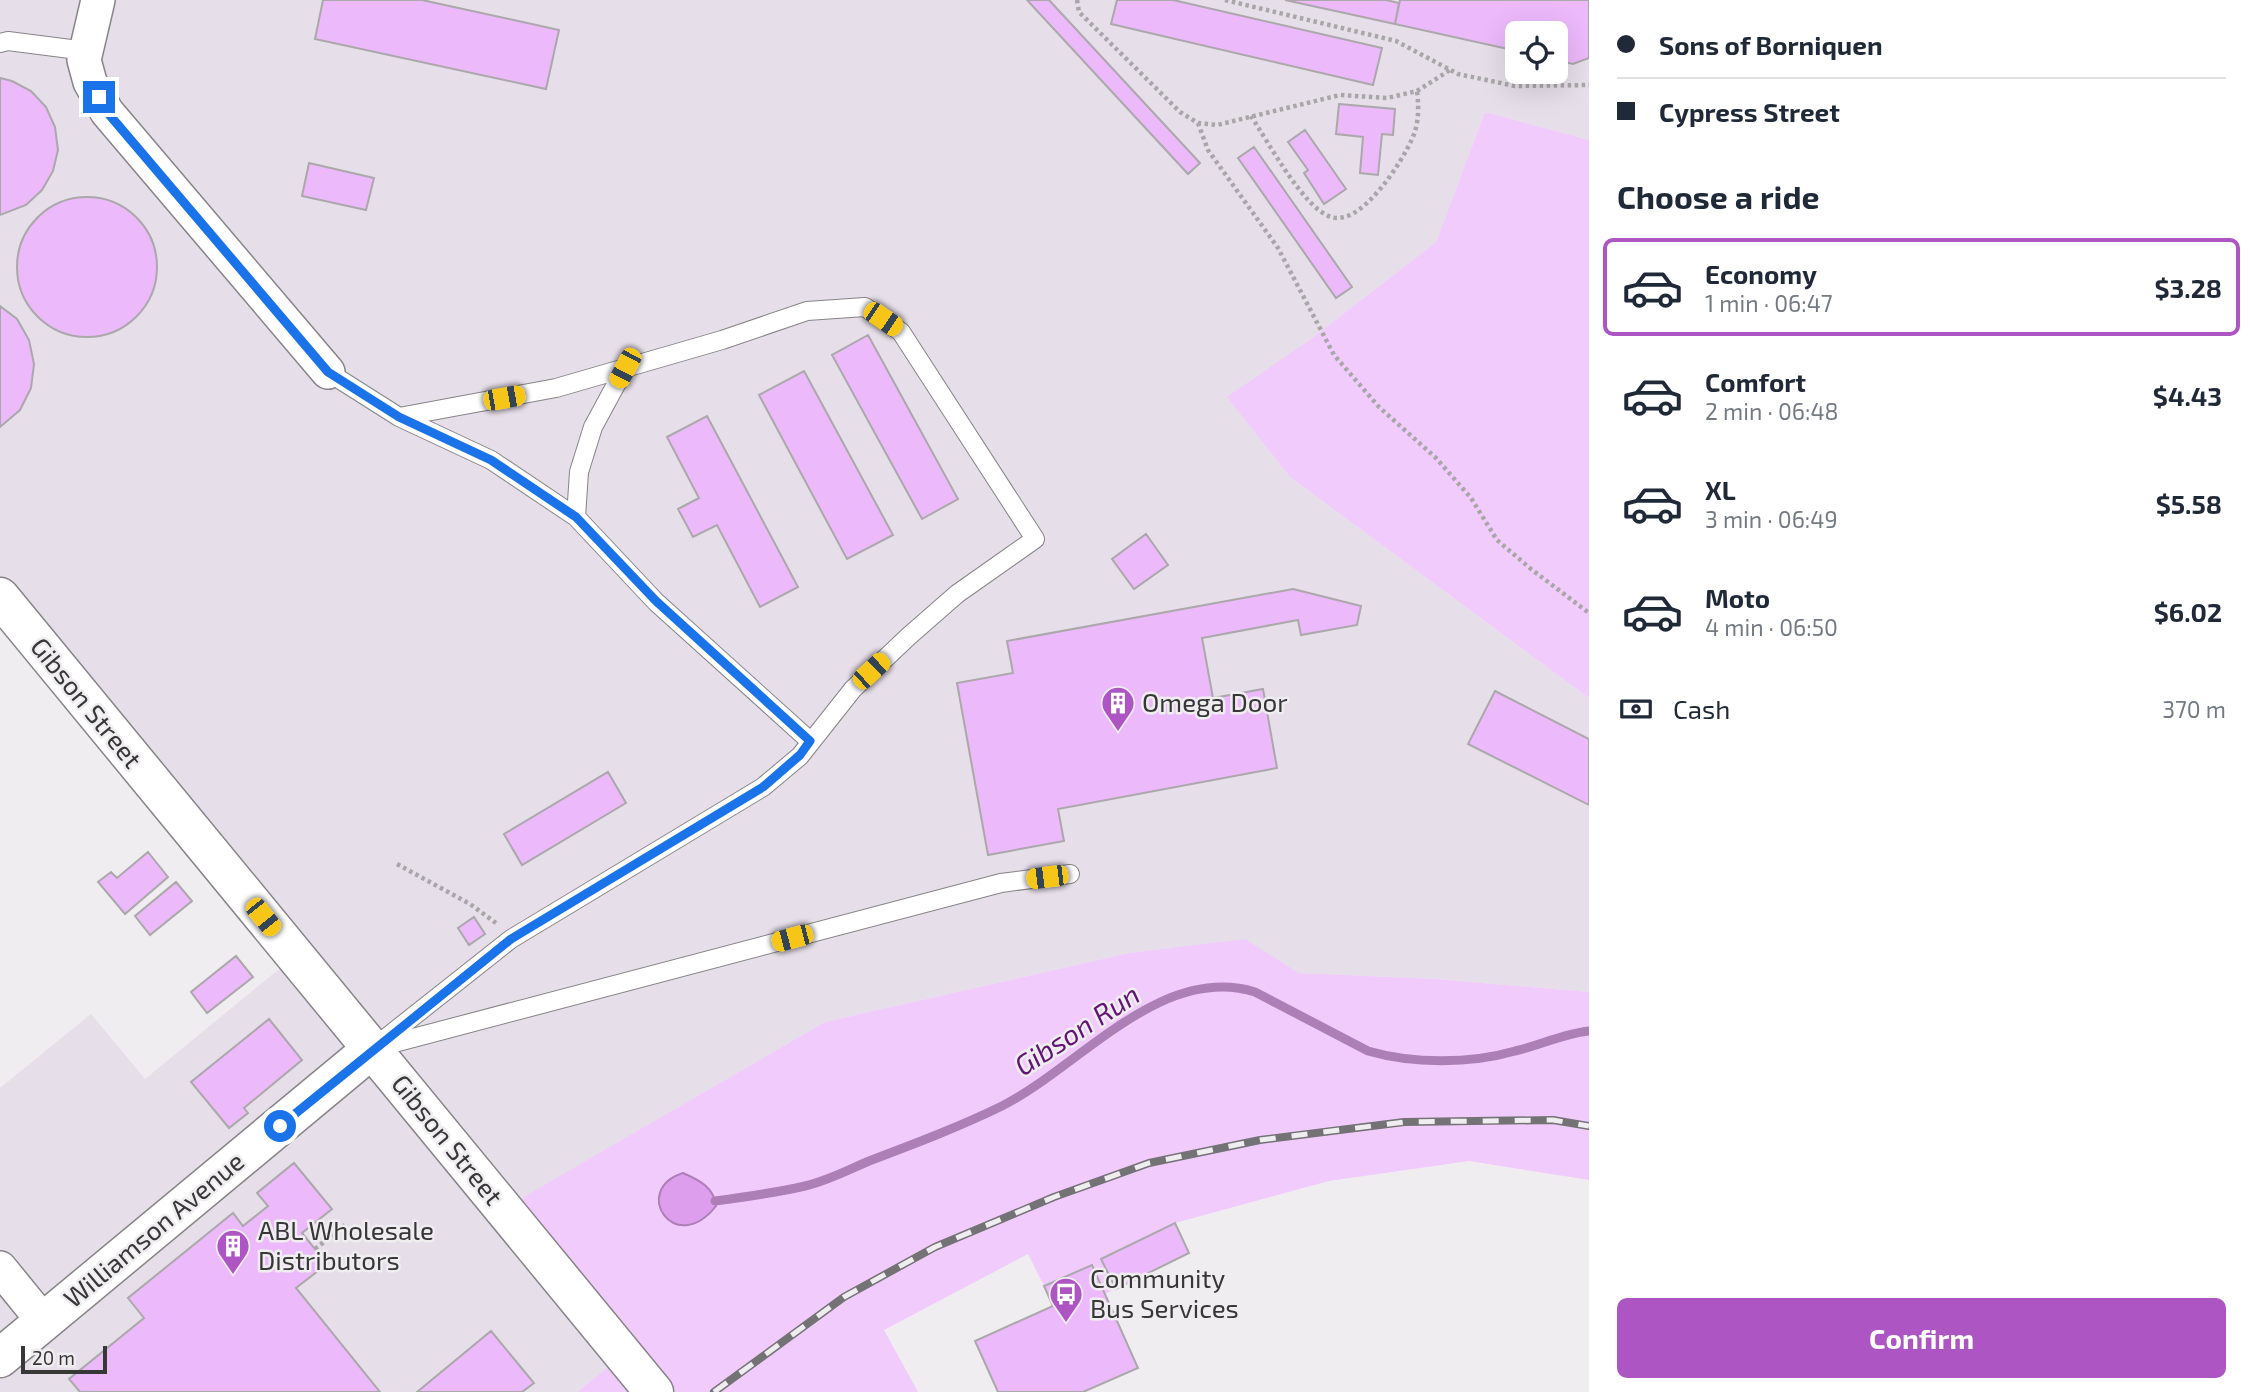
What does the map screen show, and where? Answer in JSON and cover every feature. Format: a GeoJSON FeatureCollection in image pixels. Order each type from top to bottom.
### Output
{"type":"FeatureCollection","features":[{"type":"Feature","properties":{"kind":"street"},"geometry":{"type":"LineString","coordinates":[[98,0],[85,55],[90,82],[107,112],[328,372]]}},
{"type":"Feature","properties":{"kind":"street","name":"Gibson Street"},"geometry":{"type":"LineString","coordinates":[[0,597],[653,1392]]}},
{"type":"Feature","properties":{"kind":"street","name":"Williamson Avenue"},"geometry":{"type":"LineString","coordinates":[[0,1358],[372,1049]]}},
{"type":"Feature","properties":{"kind":"street"},"geometry":{"type":"LineString","coordinates":[[0,1268],[44,1322]]}},
{"type":"Feature","properties":{"kind":"lane"},"geometry":{"type":"LineString","coordinates":[[0,43],[8,41],[85,55]]}},
{"type":"Feature","properties":{"kind":"lane"},"geometry":{"type":"LineString","coordinates":[[372,1049],[511,939],[763,787],[800,755],[853,689],[909,636],[957,594],[1035,539],[901,332],[864,307],[807,311],[722,340],[556,388],[399,417]]}},
{"type":"Feature","properties":{"kind":"lane"},"geometry":{"type":"LineString","coordinates":[[576,517],[579,472],[593,427],[625,368]]}},
{"type":"Feature","properties":{"kind":"lane"},"geometry":{"type":"LineString","coordinates":[[328,372],[399,417],[491,460],[576,517],[656,601],[810,741]]}},
{"type":"Feature","properties":{"kind":"lane"},"geometry":{"type":"LineString","coordinates":[[372,1049],[1002,883],[1070,874]]}},
{"type":"Feature","properties":{"kind":"path"},"geometry":{"type":"LineString","coordinates":[[1077,0],[1079,12],[1180,112],[1198,122],[1217,125],[1340,95],[1387,98],[1417,91],[1450,70]]}},
{"type":"Feature","properties":{"kind":"path"},"geometry":{"type":"LineString","coordinates":[[1225,0],[1396,41],[1458,74],[1515,86],[1589,85]]}},
{"type":"Feature","properties":{"kind":"path"},"geometry":{"type":"LineString","coordinates":[[1251,116],[1289,176],[1315,208],[1331,217],[1345,218],[1366,204],[1389,178],[1413,138],[1419,110],[1417,91]]}},
{"type":"Feature","properties":{"kind":"path"},"geometry":{"type":"LineString","coordinates":[[1198,122],[1208,150],[1278,248],[1334,355],[1379,407],[1436,458],[1472,498],[1497,540],[1589,613]]}},
{"type":"Feature","properties":{"kind":"path"},"geometry":{"type":"LineString","coordinates":[[397,864],[470,904],[494,921],[511,939]]}},
{"type":"Feature","properties":{"kind":"path"},"geometry":{"type":"LineString","coordinates":[[315,1249],[345,1226]]}},
{"type":"Feature","properties":{"kind":"shaded area"},"geometry":{"type":"Polygon","coordinates":[[[0,0],[1589,0],[1589,140],[1485,112],[1436,242],[1311,339],[1228,398],[1290,477],[1589,698],[1589,992],[1436,979],[1299,973],[1245,940],[1129,953],[825,1022],[504,1209],[623,1355],[577,1392],[0,1392],[0,1088],[91,1014],[145,1079],[295,956],[0,597],[0,0]]]}},
{"type":"Feature","properties":{"kind":"shaded area"},"geometry":{"type":"Polygon","coordinates":[[[1485,112],[1589,140],[1589,698],[1290,477],[1227,397],[1311,339],[1436,242],[1485,112]]]}},
{"type":"Feature","properties":{"kind":"shaded area"},"geometry":{"type":"Polygon","coordinates":[[[1245,939],[1299,973],[1436,979],[1589,992],[1589,1180],[1469,1161],[1329,1181],[1175,1223],[1102,1258],[1116,1289],[1105,1294],[1091,1265],[1044,1286],[1028,1254],[884,1330],[918,1392],[577,1392],[623,1355],[503,1209],[825,1022],[1129,953],[1245,939]]]}},
{"type":"Feature","properties":{"kind":"shaded area"},"geometry":{"type":"Polygon","coordinates":[[[683,1173],[709,1189],[716,1206],[701,1220],[686,1225],[674,1223],[664,1215],[659,1205],[660,1193],[668,1181],[683,1173]]]}},
{"type":"Feature","properties":{"kind":"building"},"geometry":{"type":"Polygon","coordinates":[[[323,0],[422,0],[559,30],[546,89],[315,39],[323,0]]]}},
{"type":"Feature","properties":{"kind":"building"},"geometry":{"type":"Polygon","coordinates":[[[1027,0],[1049,0],[1200,163],[1188,174],[1027,0]]]}},
{"type":"Feature","properties":{"kind":"building"},"geometry":{"type":"Polygon","coordinates":[[[1117,0],[1173,0],[1382,48],[1373,85],[1111,24],[1117,0]]]}},
{"type":"Feature","properties":{"kind":"building"},"geometry":{"type":"Polygon","coordinates":[[[1285,0],[1386,0],[1399,3],[1395,24],[1285,0]]]}},
{"type":"Feature","properties":{"kind":"building"},"geometry":{"type":"Polygon","coordinates":[[[1400,0],[1589,0],[1589,58],[1573,64],[1568,63],[1568,21],[1505,21],[1505,48],[1395,24],[1400,0]]]}},
{"type":"Feature","properties":{"kind":"building"},"geometry":{"type":"Polygon","coordinates":[[[0,78],[31,91],[46,107],[55,127],[58,150],[53,171],[42,190],[26,205],[0,215],[0,78]]]}},
{"type":"Feature","properties":{"kind":"building"},"geometry":{"type":"Polygon","coordinates":[[[1339,104],[1395,109],[1393,135],[1382,134],[1378,175],[1360,173],[1363,137],[1336,134],[1339,104]]]}},
{"type":"Feature","properties":{"kind":"building"},"geometry":{"type":"Polygon","coordinates":[[[1305,130],[1346,189],[1324,204],[1304,173],[1308,170],[1288,142],[1305,130]]]}},
{"type":"Feature","properties":{"kind":"building"},"geometry":{"type":"Polygon","coordinates":[[[1254,147],[1352,287],[1336,298],[1238,158],[1254,147]]]}},
{"type":"Feature","properties":{"kind":"building"},"geometry":{"type":"Polygon","coordinates":[[[309,163],[374,178],[366,210],[302,196],[309,163]]]}},
{"type":"Feature","properties":{"kind":"building"},"geometry":{"type":"Polygon","coordinates":[[[87,197],[114,202],[137,217],[152,240],[157,267],[152,294],[137,317],[114,332],[87,337],[60,332],[37,317],[22,294],[17,267],[22,240],[37,217],[60,202],[87,197]]]}},
{"type":"Feature","properties":{"kind":"building"},"geometry":{"type":"Polygon","coordinates":[[[0,306],[17,319],[29,340],[34,364],[31,388],[20,410],[0,427],[0,306]]]}},
{"type":"Feature","properties":{"kind":"building"},"geometry":{"type":"Polygon","coordinates":[[[868,335],[958,499],[922,519],[832,355],[868,335]]]}},
{"type":"Feature","properties":{"kind":"building"},"geometry":{"type":"Polygon","coordinates":[[[804,371],[893,535],[847,559],[759,395],[804,371]]]}},
{"type":"Feature","properties":{"kind":"building"},"geometry":{"type":"Polygon","coordinates":[[[707,416],[798,587],[760,607],[717,525],[693,537],[678,509],[699,498],[667,437],[707,416]]]}},
{"type":"Feature","properties":{"kind":"building"},"geometry":{"type":"Polygon","coordinates":[[[1146,534],[1168,565],[1134,589],[1112,559],[1146,534]]]}},
{"type":"Feature","properties":{"kind":"building","name":"Omega Door"},"geometry":{"type":"Polygon","coordinates":[[[1293,589],[1361,606],[1357,625],[1301,635],[1298,620],[1202,638],[1213,698],[1263,689],[1277,768],[1058,809],[1064,841],[988,855],[957,683],[1013,673],[1007,641],[1293,589]]]}},
{"type":"Feature","properties":{"kind":"building"},"geometry":{"type":"Polygon","coordinates":[[[1495,691],[1589,739],[1589,805],[1468,744],[1495,691]]]}},
{"type":"Feature","properties":{"kind":"building"},"geometry":{"type":"Polygon","coordinates":[[[608,772],[626,803],[522,865],[504,834],[608,772]]]}},
{"type":"Feature","properties":{"kind":"building"},"geometry":{"type":"Polygon","coordinates":[[[148,852],[168,877],[125,914],[98,882],[111,872],[117,878],[148,852]]]}},
{"type":"Feature","properties":{"kind":"building"},"geometry":{"type":"Polygon","coordinates":[[[176,882],[192,901],[150,935],[135,916],[176,882]]]}},
{"type":"Feature","properties":{"kind":"building"},"geometry":{"type":"Polygon","coordinates":[[[474,917],[485,934],[469,945],[458,928],[474,917]]]}},
{"type":"Feature","properties":{"kind":"building"},"geometry":{"type":"Polygon","coordinates":[[[236,956],[253,977],[207,1013],[191,992],[236,956]]]}},
{"type":"Feature","properties":{"kind":"building"},"geometry":{"type":"Polygon","coordinates":[[[269,1019],[302,1060],[244,1108],[248,1113],[229,1128],[191,1082],[269,1019]]]}},
{"type":"Feature","properties":{"kind":"building","name":"ABL Wholesale Distributors"},"geometry":{"type":"Polygon","coordinates":[[[294,1163],[332,1209],[302,1233],[327,1264],[296,1288],[380,1392],[80,1392],[69,1379],[144,1318],[128,1298],[233,1213],[243,1226],[268,1206],[257,1193],[294,1163]]]}},
{"type":"Feature","properties":{"kind":"building"},"geometry":{"type":"Polygon","coordinates":[[[1175,1223],[1189,1253],[1116,1289],[1101,1259],[1175,1223]]]}},
{"type":"Feature","properties":{"kind":"building","name":"Community Bus Services"},"geometry":{"type":"Polygon","coordinates":[[[1092,1265],[1138,1368],[1083,1392],[998,1392],[975,1341],[1053,1306],[1044,1286],[1092,1265]]]}},
{"type":"Feature","properties":{"kind":"building","name":"ABL Wholesale Distributors"},"geometry":{"type":"Polygon","coordinates":[[[491,1331],[534,1383],[522,1392],[417,1392],[491,1331]]]}},
{"type":"Feature","properties":{"kind":"waterway","name":"Gibson Run"},"geometry":{"type":"LineString","coordinates":[[715,1201],[813,1184],[969,1121],[1031,1089],[1122,1024],[1154,1005],[1186,992],[1220,987],[1255,992],[1368,1051],[1422,1060],[1461,1060],[1498,1055],[1589,1031]]}},
{"type":"Feature","properties":{"kind":"railway"},"geometry":{"type":"LineString","coordinates":[[714,1392],[844,1297],[935,1247],[1054,1197],[1149,1163],[1260,1140],[1404,1122],[1553,1120],[1589,1126]]}},
{"type":"Feature","properties":{"kind":"place","name":"Omega Door"},"geometry":{"type":"Point","coordinates":[1118,733]}},
{"type":"Feature","properties":{"kind":"place","name":"ABL Wholesale Distributors"},"geometry":{"type":"Point","coordinates":[233,1276]}},
{"type":"Feature","properties":{"kind":"place","name":"Community Bus Services"},"geometry":{"type":"Point","coordinates":[1066,1324]}},
{"type":"Feature","properties":{"kind":"route"},"geometry":{"type":"LineString","coordinates":[[99,97],[107,112],[328,372],[399,417],[491,460],[576,517],[656,601],[810,741],[800,755],[763,787],[511,939],[280,1126]]}}]}
